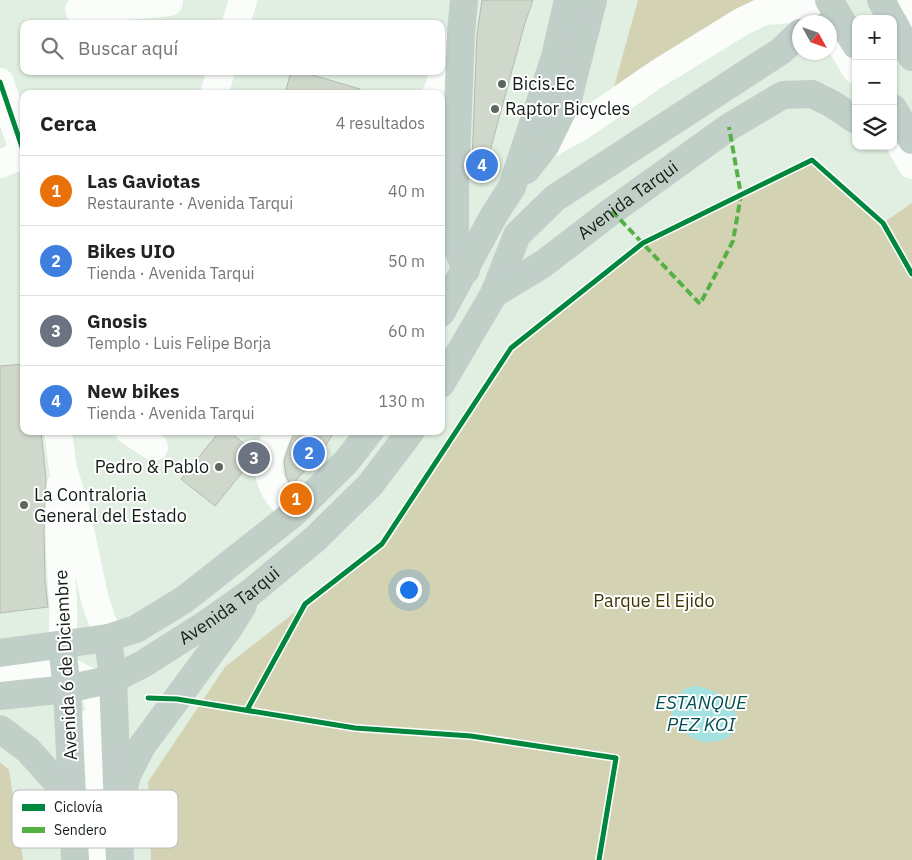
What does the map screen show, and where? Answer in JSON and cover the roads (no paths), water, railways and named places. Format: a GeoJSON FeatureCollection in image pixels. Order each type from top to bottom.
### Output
{"type":"FeatureCollection","features":[{"type":"Feature","properties":{"kind":"main road"},"geometry":{"type":"LineString","coordinates":[[464,0],[460,33],[454,186],[455,243],[466,270],[494,294],[518,235],[555,198],[781,51],[792,41]]}},
{"type":"Feature","properties":{"kind":"main road"},"geometry":{"type":"LineString","coordinates":[[512,187],[555,57],[568,0]]}},
{"type":"Feature","properties":{"kind":"main road"},"geometry":{"type":"LineString","coordinates":[[445,307],[494,215],[512,187],[545,146],[568,99],[593,0]]}},
{"type":"Feature","properties":{"kind":"main road"},"geometry":{"type":"LineString","coordinates":[[881,0],[889,15]]}},
{"type":"Feature","properties":{"kind":"main road"},"geometry":{"type":"LineString","coordinates":[[822,6],[852,41]]}},
{"type":"Feature","properties":{"kind":"main road"},"geometry":{"type":"LineString","coordinates":[[897,29],[912,56]]}},
{"type":"Feature","properties":{"kind":"main road","name":"Avenida Tarqui"},"geometry":{"type":"LineString","coordinates":[[445,377],[494,294],[543,264],[612,211],[729,128],[783,95],[812,94],[852,117]]}},
{"type":"Feature","properties":{"kind":"main road"},"geometry":{"type":"LineString","coordinates":[[897,121],[907,153]]}},
{"type":"Feature","properties":{"kind":"main road","name":"Avenida Tarqui"},"geometry":{"type":"LineString","coordinates":[[80,673],[108,638],[136,629],[185,599],[294,513],[346,462],[367,435]]}},
{"type":"Feature","properties":{"kind":"main road","name":"Avenida Tarqui"},"geometry":{"type":"LineString","coordinates":[[0,696],[80,673],[151,659],[209,622],[250,593],[314,540],[370,485],[408,435]]}},
{"type":"Feature","properties":{"kind":"main road"},"geometry":{"type":"LineString","coordinates":[[123,790],[127,775],[142,746],[229,628],[250,593]]}},
{"type":"Feature","properties":{"kind":"main road","name":"Avenida 6 de Diciembre"},"geometry":{"type":"LineString","coordinates":[[73,790],[80,673],[108,638]]}},
{"type":"Feature","properties":{"kind":"main road","name":"Avenida Tarqui"},"geometry":{"type":"LineString","coordinates":[[0,653],[80,673]]}},
{"type":"Feature","properties":{"kind":"main road","name":"Avenida 6 de Diciembre"},"geometry":{"type":"LineString","coordinates":[[80,673],[112,790]]}},
{"type":"Feature","properties":{"kind":"main road"},"geometry":{"type":"LineString","coordinates":[[0,729],[28,750],[64,790]]}},
{"type":"Feature","properties":{"kind":"street"},"geometry":{"type":"LineString","coordinates":[[237,20],[243,0]]}},
{"type":"Feature","properties":{"kind":"street"},"geometry":{"type":"LineString","coordinates":[[904,0],[912,15]]}},
{"type":"Feature","properties":{"kind":"street"},"geometry":{"type":"LineString","coordinates":[[79,10],[171,1]]}},
{"type":"Feature","properties":{"kind":"street"},"geometry":{"type":"LineString","coordinates":[[545,146],[580,127],[657,74],[741,22],[764,11],[822,6]]}},
{"type":"Feature","properties":{"kind":"street"},"geometry":{"type":"LineString","coordinates":[[445,71],[460,33]]}},
{"type":"Feature","properties":{"kind":"street"},"geometry":{"type":"LineString","coordinates":[[837,38],[852,63]]}},
{"type":"Feature","properties":{"kind":"street"},"geometry":{"type":"LineString","coordinates":[[215,90],[220,75]]}},
{"type":"Feature","properties":{"kind":"street"},"geometry":{"type":"LineString","coordinates":[[438,90],[443,75]]}},
{"type":"Feature","properties":{"kind":"street"},"geometry":{"type":"LineString","coordinates":[[0,82],[20,142]]}},
{"type":"Feature","properties":{"kind":"street"},"geometry":{"type":"LineString","coordinates":[[897,138],[907,153]]}},
{"type":"Feature","properties":{"kind":"street"},"geometry":{"type":"LineString","coordinates":[[0,164],[20,156]]}},
{"type":"Feature","properties":{"kind":"street","name":"Avenida 6 de Diciembre"},"geometry":{"type":"LineString","coordinates":[[59,435],[63,470],[75,506],[95,600],[108,638]]}},
{"type":"Feature","properties":{"kind":"street"},"geometry":{"type":"LineString","coordinates":[[135,435],[154,447]]}},
{"type":"Feature","properties":{"kind":"street"},"geometry":{"type":"LineString","coordinates":[[277,435],[266,464],[274,488],[294,513]]}},
{"type":"Feature","properties":{"kind":"street","name":"Avenida 6 de Diciembre"},"geometry":{"type":"LineString","coordinates":[[63,470],[59,507],[63,606],[80,673]]}},
{"type":"Feature","properties":{"kind":"street"},"geometry":{"type":"LineString","coordinates":[[0,670],[28,666],[80,673]]}},
{"type":"Feature","properties":{"kind":"street"},"geometry":{"type":"LineString","coordinates":[[0,684],[80,673]]}},
{"type":"Feature","properties":{"kind":"street"},"geometry":{"type":"LineString","coordinates":[[80,673],[88,715],[91,790]]}},
{"type":"Feature","properties":{"kind":"street"},"geometry":{"type":"LineString","coordinates":[[80,673],[101,712],[104,790]]}},
{"type":"Feature","properties":{"kind":"water","name":"ESTANQUE PEZ KOI"},"geometry":{"type":"Polygon","coordinates":[[[696,686],[716,692],[726,699],[734,710],[737,717],[732,731],[727,738],[711,742],[701,741],[687,734],[676,723],[673,717],[673,703],[686,688],[696,686]]]}},
{"type":"Feature","properties":{"kind":"tunnel"},"geometry":{"type":"LineString","coordinates":[[816,15],[828,0]]}},
{"type":"Feature","properties":{"kind":"place","name":"Bicis.Ec"},"geometry":{"type":"Point","coordinates":[502,84]}},
{"type":"Feature","properties":{"kind":"place","name":"Raptor Bicycles"},"geometry":{"type":"Point","coordinates":[495,109]}},
{"type":"Feature","properties":{"kind":"place","name":"New bikes"},"geometry":{"type":"Point","coordinates":[482,165]}},
{"type":"Feature","properties":{"kind":"place","name":"Bikes UIO"},"geometry":{"type":"Point","coordinates":[309,453]}},
{"type":"Feature","properties":{"kind":"place","name":"Gnosis"},"geometry":{"type":"Point","coordinates":[254,458]}},
{"type":"Feature","properties":{"kind":"place","name":"Pedro & Pablo"},"geometry":{"type":"Point","coordinates":[219,467]}},
{"type":"Feature","properties":{"kind":"place","name":"Las Gaviotas"},"geometry":{"type":"Point","coordinates":[296,499]}},
{"type":"Feature","properties":{"kind":"place","name":"La Contraloria General del Estado"},"geometry":{"type":"Point","coordinates":[24,505]}},
{"type":"Feature","properties":{"kind":"park label","name":"Parque El Ejido"},"geometry":{"type":"Point","coordinates":[654,601]}}]}
